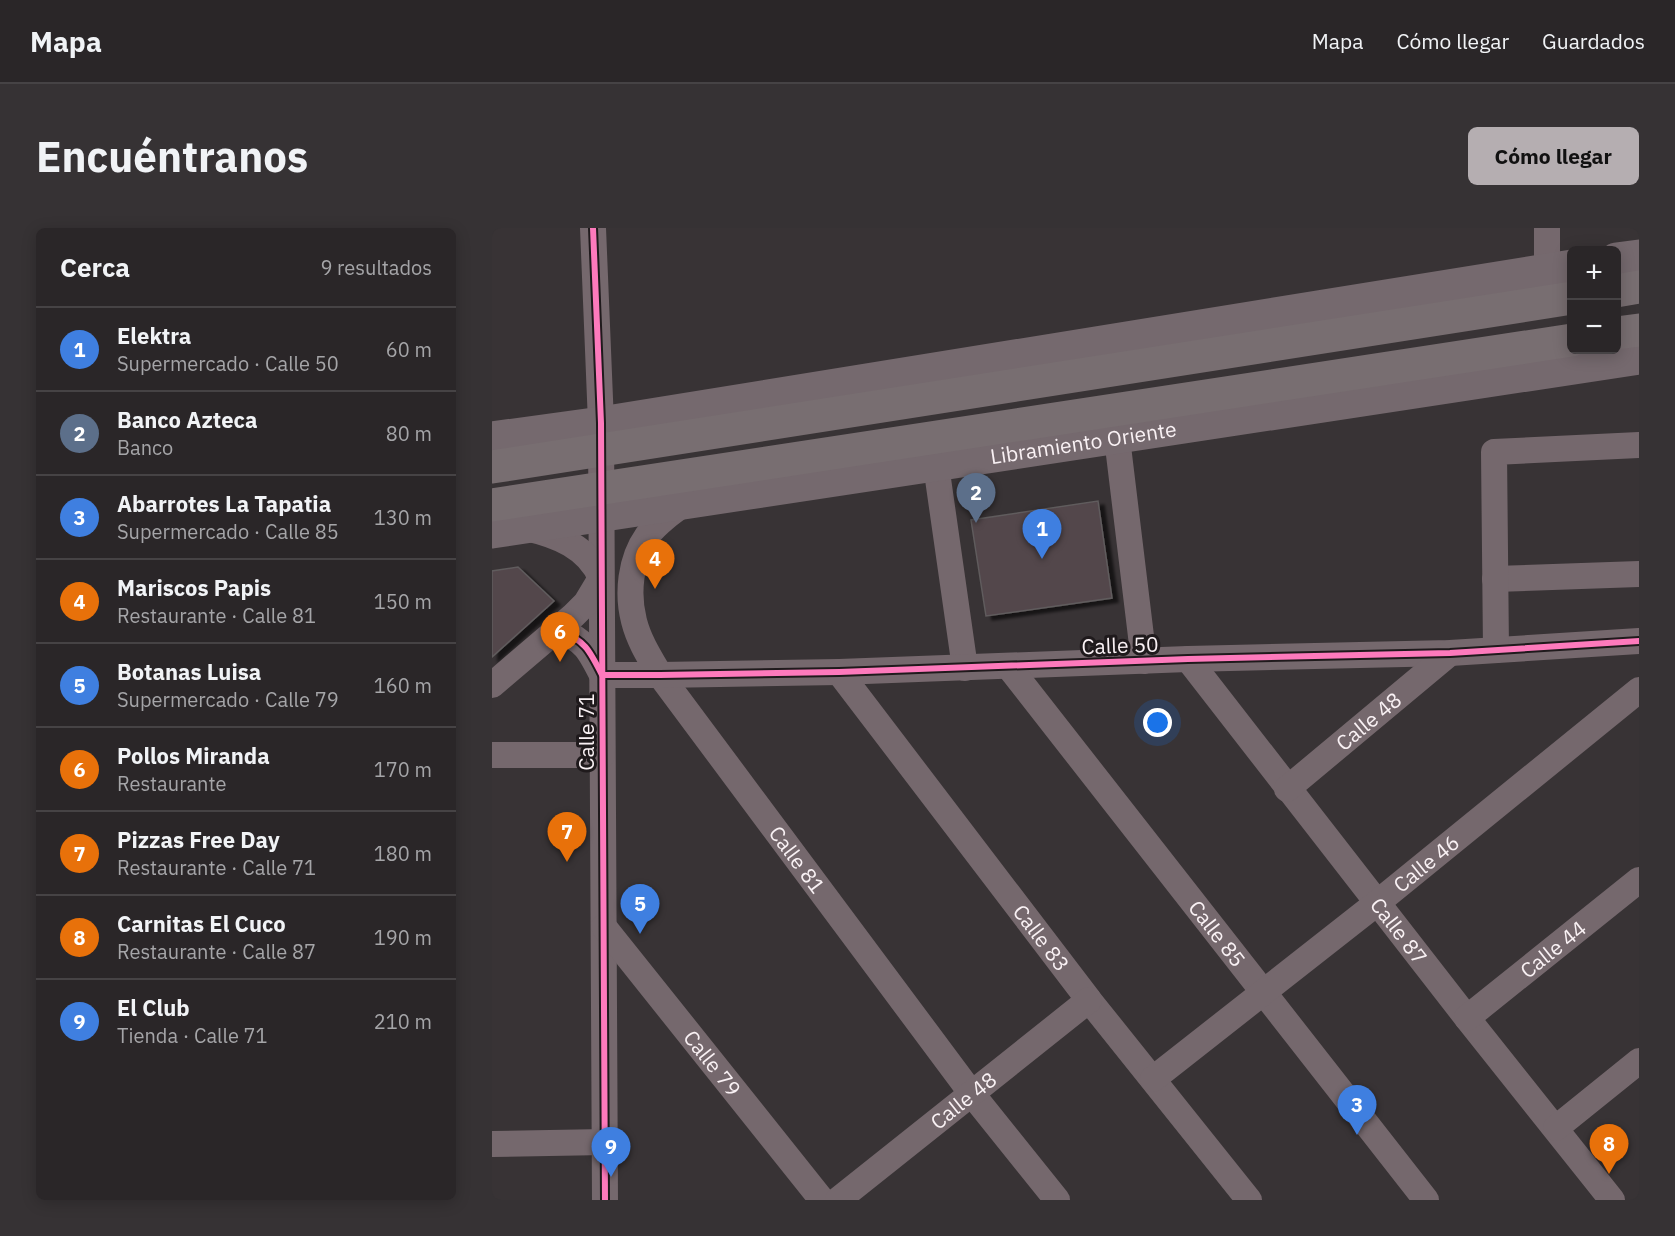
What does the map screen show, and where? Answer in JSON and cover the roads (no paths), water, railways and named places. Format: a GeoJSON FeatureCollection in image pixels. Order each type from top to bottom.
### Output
{"type":"FeatureCollection","features":[{"type":"Feature","properties":{"kind":"highway"},"geometry":{"type":"LineString","coordinates":[[1621,290],[1639,287]]}},
{"type":"Feature","properties":{"kind":"highway"},"geometry":{"type":"LineString","coordinates":[[492,467],[1567,298]]}},
{"type":"Feature","properties":{"kind":"highway"},"geometry":{"type":"LineString","coordinates":[[1621,332],[1639,330]]}},
{"type":"Feature","properties":{"kind":"highway","name":"Libramiento Oriente"},"geometry":{"type":"LineString","coordinates":[[492,505],[1567,341]]}},
{"type":"Feature","properties":{"kind":"main road"},"geometry":{"type":"LineString","coordinates":[[1621,258],[1639,256]]}},
{"type":"Feature","properties":{"kind":"main road"},"geometry":{"type":"LineString","coordinates":[[500,437],[601,423],[1559,268]]}},
{"type":"Feature","properties":{"kind":"main road","name":"Libramiento Oriente"},"geometry":{"type":"LineString","coordinates":[[507,530],[1639,358]]}},
{"type":"Feature","properties":{"kind":"main road"},"geometry":{"type":"LineString","coordinates":[[666,412],[649,421],[640,434],[636,448],[636,464],[641,478],[651,490],[663,498],[685,503]]}},
{"type":"Feature","properties":{"kind":"main road"},"geometry":{"type":"LineString","coordinates":[[500,437],[521,437],[534,442],[545,450],[558,475],[558,489],[554,502],[546,514],[535,523],[507,530]]}},
{"type":"Feature","properties":{"kind":"street","name":"Calle 71"},"geometry":{"type":"LineString","coordinates":[[593,228],[601,423],[605,1200]]}},
{"type":"Feature","properties":{"kind":"street"},"geometry":{"type":"LineString","coordinates":[[1547,228],[1559,268]]}},
{"type":"Feature","properties":{"kind":"street"},"geometry":{"type":"LineString","coordinates":[[1117,438],[1144,661]]}},
{"type":"Feature","properties":{"kind":"street"},"geometry":{"type":"LineString","coordinates":[[1496,650],[1494,452],[1639,445]]}},
{"type":"Feature","properties":{"kind":"street"},"geometry":{"type":"LineString","coordinates":[[936,465],[965,668]]}},
{"type":"Feature","properties":{"kind":"street","name":"Calle 81"},"geometry":{"type":"LineString","coordinates":[[685,503],[663,519],[647,537],[637,555],[632,575],[631,597],[634,621],[643,645],[660,675],[972,1094],[1054,1199]]}},
{"type":"Feature","properties":{"kind":"street"},"geometry":{"type":"LineString","coordinates":[[492,685],[586,603],[602,578],[591,561],[557,537],[507,530]]}},
{"type":"Feature","properties":{"kind":"street"},"geometry":{"type":"LineString","coordinates":[[1496,579],[1639,574]]}},
{"type":"Feature","properties":{"kind":"street"},"geometry":{"type":"LineString","coordinates":[[558,629],[585,645],[602,675]]}},
{"type":"Feature","properties":{"kind":"street","name":"Calle 50"},"geometry":{"type":"LineString","coordinates":[[602,675],[839,672],[1188,659],[1450,653],[1639,641]]}},
{"type":"Feature","properties":{"kind":"street","name":"Calle 48"},"geometry":{"type":"LineString","coordinates":[[1287,789],[1450,653]]}},
{"type":"Feature","properties":{"kind":"street","name":"Calle 87"},"geometry":{"type":"LineString","coordinates":[[1188,659],[1287,789],[1612,1200]]}},
{"type":"Feature","properties":{"kind":"street","name":"Calle 85"},"geometry":{"type":"LineString","coordinates":[[1009,666],[1426,1200]]}},
{"type":"Feature","properties":{"kind":"street","name":"Calle 83"},"geometry":{"type":"LineString","coordinates":[[839,672],[1089,1000],[1249,1200]]}},
{"type":"Feature","properties":{"kind":"street","name":"Calle 46"},"geometry":{"type":"LineString","coordinates":[[1153,1079],[1377,903],[1639,690]]}},
{"type":"Feature","properties":{"kind":"street"},"geometry":{"type":"LineString","coordinates":[[492,755],[603,755]]}},
{"type":"Feature","properties":{"kind":"street","name":"Calle 44"},"geometry":{"type":"LineString","coordinates":[[1467,1018],[1639,880]]}},
{"type":"Feature","properties":{"kind":"street","name":"Calle 79"},"geometry":{"type":"LineString","coordinates":[[604,927],[822,1200]]}},
{"type":"Feature","properties":{"kind":"street","name":"Calle 48"},"geometry":{"type":"LineString","coordinates":[[838,1200],[1089,1000]]}},
{"type":"Feature","properties":{"kind":"street"},"geometry":{"type":"LineString","coordinates":[[1556,1128],[1639,1061]]}},
{"type":"Feature","properties":{"kind":"street"},"geometry":{"type":"LineString","coordinates":[[492,1144],[605,1142]]}},
{"type":"Feature","properties":{"kind":"place","name":"Banco Azteca"},"geometry":{"type":"Point","coordinates":[976,523]}},
{"type":"Feature","properties":{"kind":"place","name":"Elektra"},"geometry":{"type":"Point","coordinates":[1042,559]}},
{"type":"Feature","properties":{"kind":"place","name":"Mariscos Papis"},"geometry":{"type":"Point","coordinates":[655,589]}},
{"type":"Feature","properties":{"kind":"place","name":"Pollos Miranda"},"geometry":{"type":"Point","coordinates":[560,662]}},
{"type":"Feature","properties":{"kind":"place","name":"Pizzas Free Day"},"geometry":{"type":"Point","coordinates":[567,862]}},
{"type":"Feature","properties":{"kind":"place","name":"Botanas Luisa"},"geometry":{"type":"Point","coordinates":[640,934]}},
{"type":"Feature","properties":{"kind":"place","name":"Abarrotes La Tapatia"},"geometry":{"type":"Point","coordinates":[1357,1135]}},
{"type":"Feature","properties":{"kind":"place","name":"Carnitas El Cuco"},"geometry":{"type":"Point","coordinates":[1609,1174]}},
{"type":"Feature","properties":{"kind":"place","name":"El Club"},"geometry":{"type":"Point","coordinates":[611,1177]}}]}
